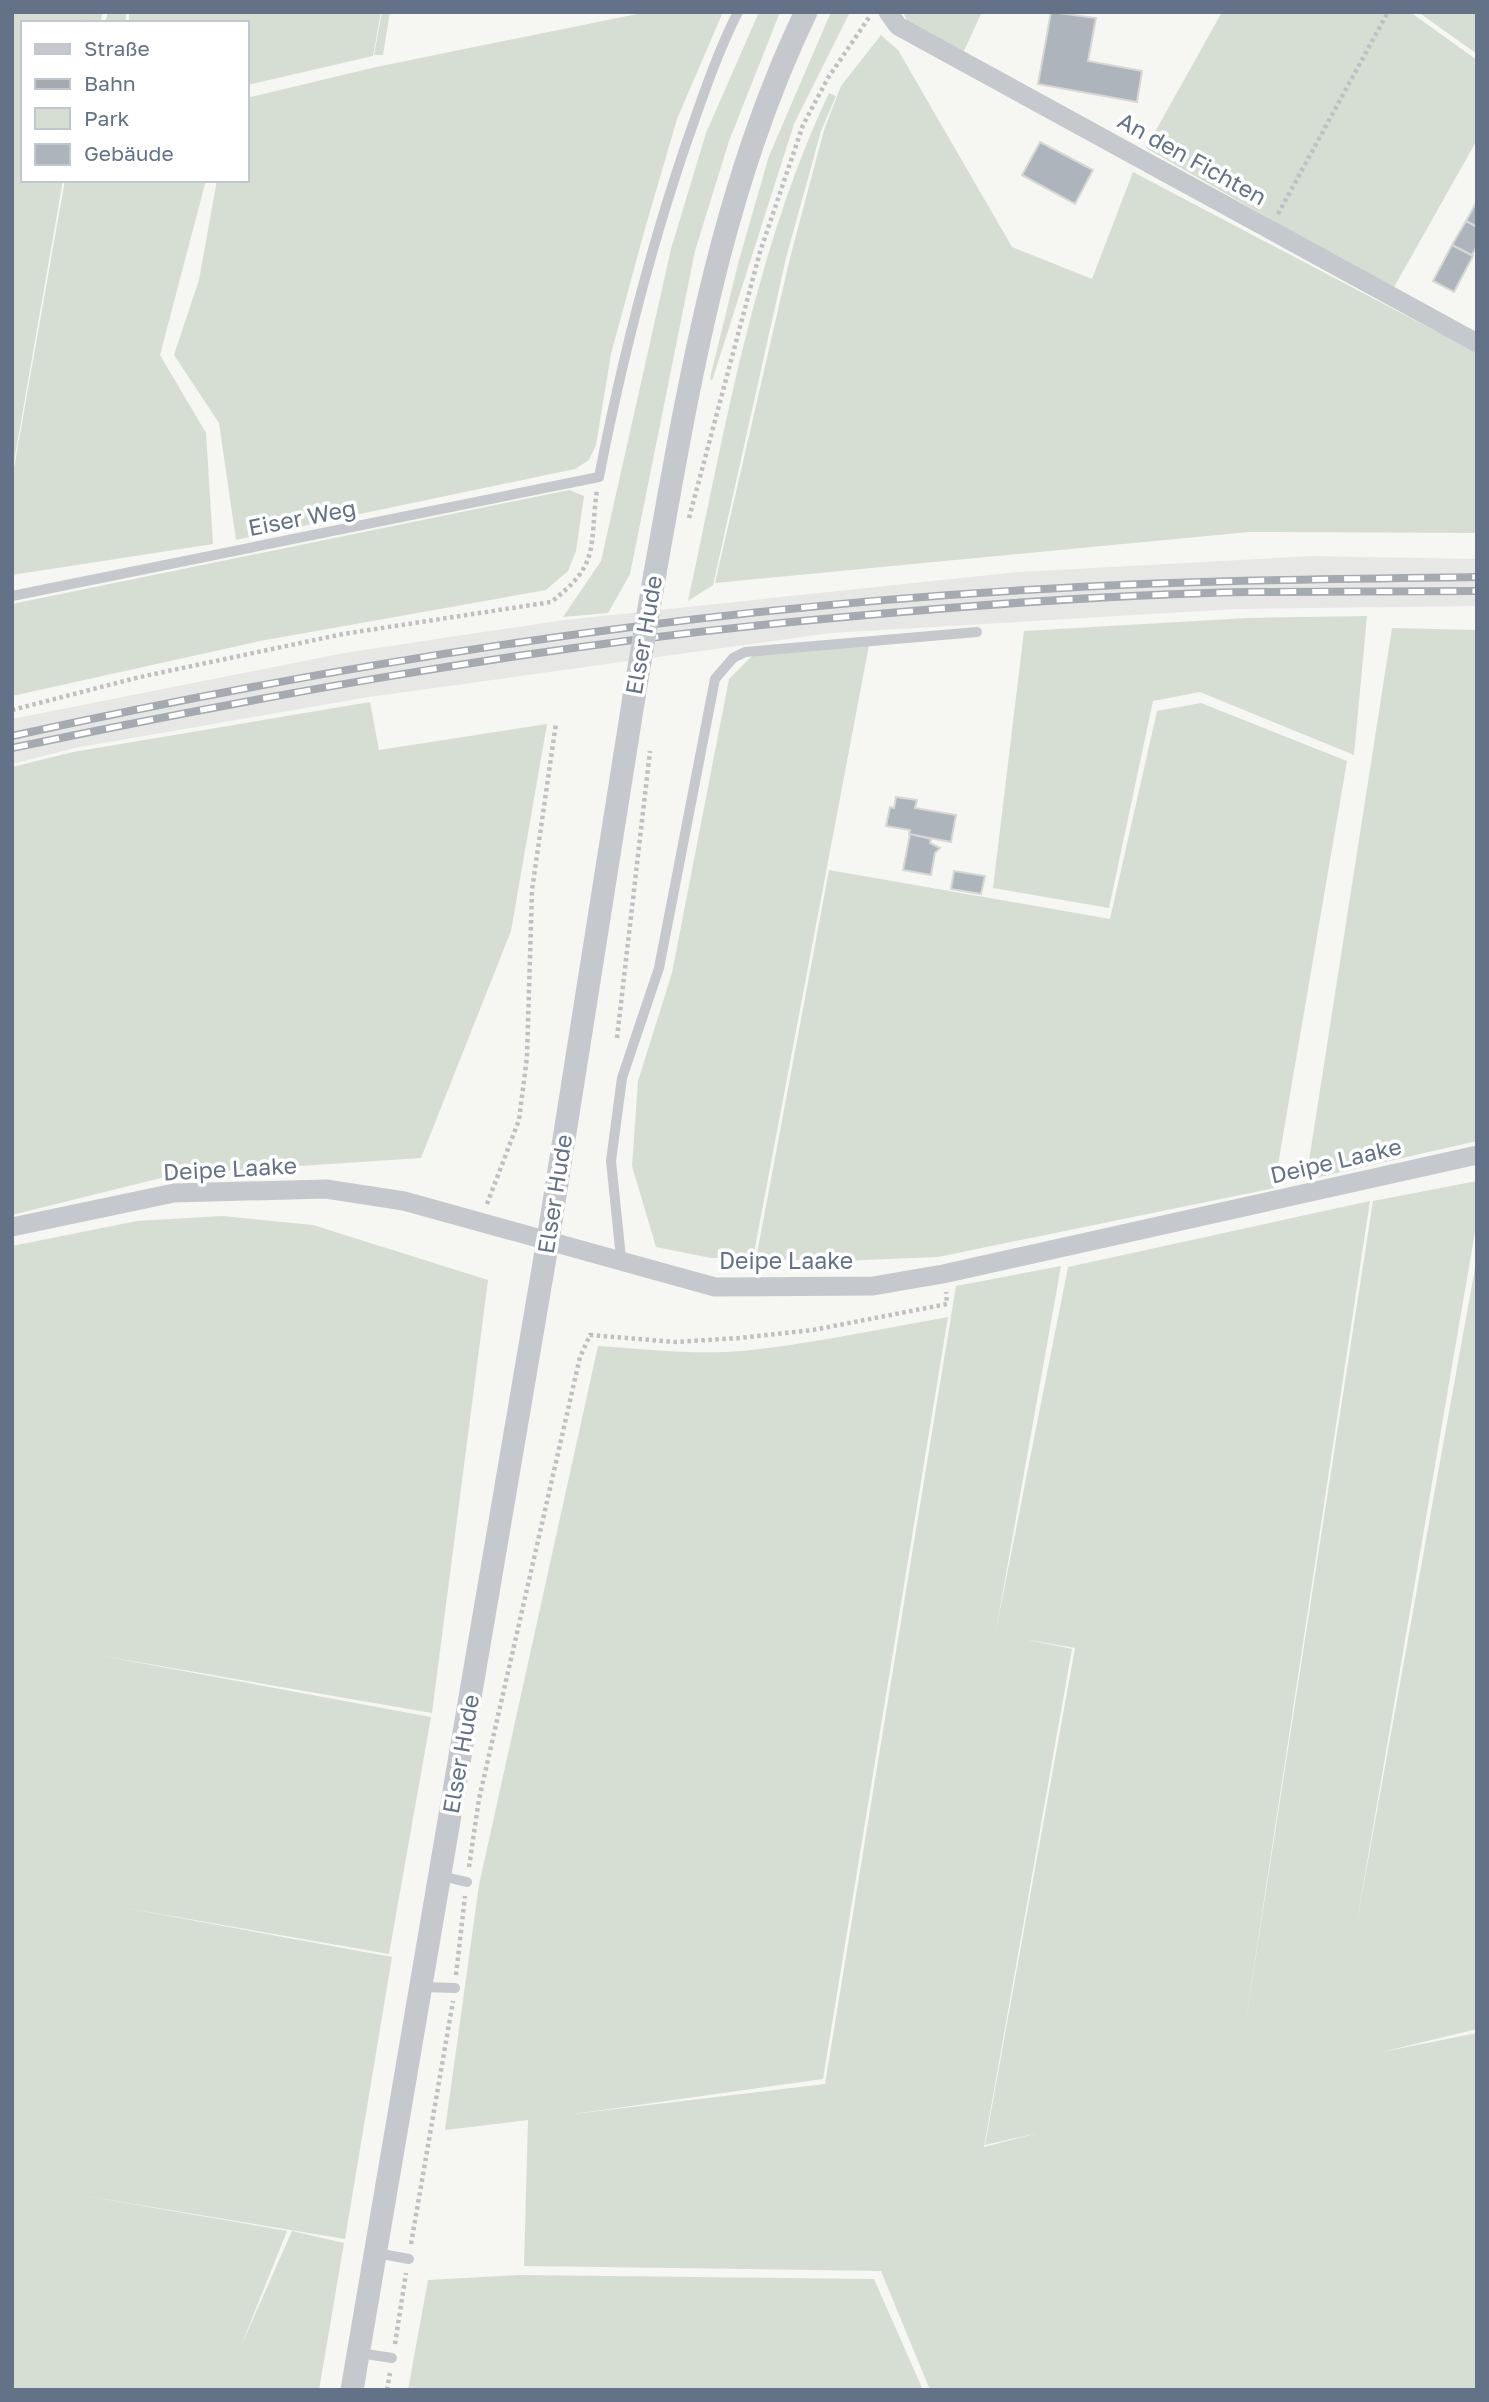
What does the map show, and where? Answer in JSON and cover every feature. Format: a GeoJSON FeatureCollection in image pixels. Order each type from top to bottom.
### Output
{"type":"FeatureCollection","features":[{"type":"Feature","properties":{"kind":"street","name":"Elser Hude"},"geometry":{"type":"LineString","coordinates":[[352,2390],[548,1240],[634,697],[685,406],[719,253],[750,151],[806,12]]}},
{"type":"Feature","properties":{"kind":"street","name":"An den Fichten"},"geometry":{"type":"LineString","coordinates":[[888,12],[898,26],[1477,343]]}},
{"type":"Feature","properties":{"kind":"street","name":"Deipe Laake"},"geometry":{"type":"LineString","coordinates":[[12,1227],[174,1193],[327,1189],[404,1201],[621,1258],[715,1287],[873,1286],[943,1274],[1477,1155]]}},
{"type":"Feature","properties":{"kind":"lane"},"geometry":{"type":"LineString","coordinates":[[599,477],[621,365],[656,234],[698,110],[738,12]]}},
{"type":"Feature","properties":{"kind":"lane","name":"Eiser Weg"},"geometry":{"type":"LineString","coordinates":[[12,596],[599,477]]}},
{"type":"Feature","properties":{"kind":"lane"},"geometry":{"type":"LineString","coordinates":[[621,1258],[611,1161],[622,1078],[659,968],[711,691],[722,668],[745,652],[977,632]]}},
{"type":"Feature","properties":{"kind":"lane"},"geometry":{"type":"LineString","coordinates":[[441,1876],[467,1882]]}},
{"type":"Feature","properties":{"kind":"lane"},"geometry":{"type":"LineString","coordinates":[[422,1987],[455,1988]]}},
{"type":"Feature","properties":{"kind":"lane"},"geometry":{"type":"LineString","coordinates":[[376,2253],[409,2259]]}},
{"type":"Feature","properties":{"kind":"lane"},"geometry":{"type":"LineString","coordinates":[[359,2353],[393,2358]]}},
{"type":"Feature","properties":{"kind":"path"},"geometry":{"type":"LineString","coordinates":[[688,521],[760,252],[803,125],[828,78],[872,12]]}},
{"type":"Feature","properties":{"kind":"path"},"geometry":{"type":"LineString","coordinates":[[1269,230],[1388,12]]}},
{"type":"Feature","properties":{"kind":"path"},"geometry":{"type":"LineString","coordinates":[[12,710],[140,677],[343,635],[551,602],[574,584],[590,560],[599,477]]}},
{"type":"Feature","properties":{"kind":"path"},"geometry":{"type":"LineString","coordinates":[[481,1221],[519,1119],[527,1057],[531,890],[556,723]]}},
{"type":"Feature","properties":{"kind":"path"},"geometry":{"type":"LineString","coordinates":[[622,1078],[614,1065],[650,748]]}},
{"type":"Feature","properties":{"kind":"path"},"geometry":{"type":"LineString","coordinates":[[387,2390],[455,1988],[467,1882],[482,1786],[580,1357],[590,1335],[675,1342],[813,1330],[947,1304],[943,1274]]}},
{"type":"Feature","properties":{"kind":"shaded area"},"geometry":{"type":"Polygon","coordinates":[[[1312,556],[1477,559],[1477,606],[1236,609],[831,633],[369,697],[75,748],[12,764],[12,719],[344,653],[564,620],[1019,572],[1312,556]]]}},
{"type":"Feature","properties":{"kind":"green space"},"geometry":{"type":"Polygon","coordinates":[[[12,12],[102,12],[101,21],[21,21],[21,182],[63,182],[12,473],[12,12]]]}},
{"type":"Feature","properties":{"kind":"green space"},"geometry":{"type":"Polygon","coordinates":[[[108,12],[126,12],[126,21],[106,21],[108,12]]]}},
{"type":"Feature","properties":{"kind":"green space"},"geometry":{"type":"Polygon","coordinates":[[[129,12],[381,12],[373,56],[248,85],[248,21],[129,21],[129,12]]]}},
{"type":"Feature","properties":{"kind":"green space"},"geometry":{"type":"Polygon","coordinates":[[[382,12],[390,12],[383,55],[374,55],[382,12]]]}},
{"type":"Feature","properties":{"kind":"green space"},"geometry":{"type":"Polygon","coordinates":[[[647,12],[723,12],[677,119],[611,354],[596,445],[589,460],[575,469],[236,540],[219,423],[174,355],[199,280],[217,182],[248,182],[248,98],[376,67],[647,12]]]}},
{"type":"Feature","properties":{"kind":"green space"},"geometry":{"type":"Polygon","coordinates":[[[759,12],[780,12],[729,141],[695,251],[630,574],[608,613],[563,617],[601,561],[671,249],[706,133],[759,12]]]}},
{"type":"Feature","properties":{"kind":"green space"},"geometry":{"type":"Polygon","coordinates":[[[831,12],[850,12],[794,124],[712,381],[710,378],[739,260],[769,156],[831,12]]]}},
{"type":"Feature","properties":{"kind":"green space"},"geometry":{"type":"Polygon","coordinates":[[[903,12],[982,12],[963,53],[907,21],[903,12]]]}},
{"type":"Feature","properties":{"kind":"green space"},"geometry":{"type":"Polygon","coordinates":[[[1222,12],[1410,12],[1477,60],[1477,140],[1393,289],[1146,148],[1222,12]]]}},
{"type":"Feature","properties":{"kind":"green space"},"geometry":{"type":"Polygon","coordinates":[[[1418,12],[1477,12],[1477,54],[1418,12]]]}},
{"type":"Feature","properties":{"kind":"green space"},"geometry":{"type":"Polygon","coordinates":[[[881,35],[898,50],[1012,247],[1092,279],[1133,172],[1477,353],[1477,533],[1249,532],[715,583],[790,258],[824,130],[841,86],[881,35]]]}},
{"type":"Feature","properties":{"kind":"green space"},"geometry":{"type":"Polygon","coordinates":[[[829,93],[836,96],[821,131],[786,258],[713,585],[688,601],[729,407],[761,279],[803,153],[829,93]]]}},
{"type":"Feature","properties":{"kind":"green space"},"geometry":{"type":"Polygon","coordinates":[[[65,182],[205,182],[160,355],[206,433],[213,544],[12,575],[12,479],[65,182]]]}},
{"type":"Feature","properties":{"kind":"green space"},"geometry":{"type":"Polygon","coordinates":[[[569,490],[584,496],[576,551],[568,571],[546,590],[260,641],[12,696],[12,604],[569,490]]]}},
{"type":"Feature","properties":{"kind":"green space"},"geometry":{"type":"Polygon","coordinates":[[[1367,616],[1354,755],[1200,692],[1153,701],[1109,908],[993,888],[1024,631],[1247,618],[1367,616]]]}},
{"type":"Feature","properties":{"kind":"green space"},"geometry":{"type":"Polygon","coordinates":[[[1392,628],[1477,630],[1477,1141],[1306,1180],[1392,628]]]}},
{"type":"Feature","properties":{"kind":"green space"},"geometry":{"type":"Polygon","coordinates":[[[869,645],[753,1258],[711,1258],[656,1247],[632,1166],[638,1081],[672,973],[729,679],[754,654],[869,645]]]}},
{"type":"Feature","properties":{"kind":"green space"},"geometry":{"type":"Polygon","coordinates":[[[370,702],[379,750],[547,724],[511,931],[421,1158],[177,1174],[12,1215],[12,767],[73,752],[370,702]]]}},
{"type":"Feature","properties":{"kind":"green space"},"geometry":{"type":"Polygon","coordinates":[[[1201,703],[1347,761],[1274,1188],[938,1257],[840,1261],[756,1259],[829,870],[1110,919],[1157,711],[1201,703]]]}},
{"type":"Feature","properties":{"kind":"green space"},"geometry":{"type":"Polygon","coordinates":[[[1477,1181],[1477,1220],[1356,1927],[1477,1257],[1477,2029],[1382,2052],[1477,2033],[1477,2390],[930,2390],[881,2271],[524,2266],[528,2120],[445,2130],[479,1885],[598,1346],[688,1352],[742,1351],[948,1317],[823,2079],[574,2114],[825,2084],[956,1286],[1061,1266],[996,1630],[1068,1267],[1370,1201],[1243,2039],[1373,1201],[1477,1181]],[[1024,1639],[1072,1649],[984,2147],[1038,2133],[985,2145],[1075,1648],[1024,1639]]]}},
{"type":"Feature","properties":{"kind":"green space"},"geometry":{"type":"Polygon","coordinates":[[[222,1216],[313,1225],[488,1280],[432,1713],[97,1655],[431,1717],[389,1954],[120,1907],[392,1957],[345,2239],[80,2195],[287,2231],[241,2346],[292,2231],[344,2243],[319,2390],[12,2390],[12,1246],[137,1221],[222,1216]]]}},
{"type":"Feature","properties":{"kind":"green space"},"geometry":{"type":"Polygon","coordinates":[[[519,2275],[874,2279],[923,2390],[408,2390],[428,2280],[519,2275]]]}},
{"type":"Feature","properties":{"kind":"building"},"geometry":{"type":"Polygon","coordinates":[[[1051,12],[1096,18],[1088,61],[1142,71],[1137,102],[1038,84],[1051,12]]]}},
{"type":"Feature","properties":{"kind":"building"},"geometry":{"type":"Polygon","coordinates":[[[1040,142],[1093,170],[1075,204],[1022,175],[1040,142]]]}},
{"type":"Feature","properties":{"kind":"building"},"geometry":{"type":"Polygon","coordinates":[[[1477,204],[1477,227],[1466,221],[1477,204]]]}},
{"type":"Feature","properties":{"kind":"building"},"geometry":{"type":"Polygon","coordinates":[[[1466,221],[1477,227],[1477,246],[1472,255],[1452,245],[1466,221]]]}},
{"type":"Feature","properties":{"kind":"building"},"geometry":{"type":"Polygon","coordinates":[[[1452,245],[1473,256],[1454,292],[1433,281],[1452,245]]]}},
{"type":"Feature","properties":{"kind":"building"},"geometry":{"type":"Polygon","coordinates":[[[896,797],[917,800],[915,808],[956,815],[951,842],[909,834],[910,830],[886,826],[890,807],[894,808],[896,797]]]}},
{"type":"Feature","properties":{"kind":"building"},"geometry":{"type":"Polygon","coordinates":[[[910,834],[931,839],[930,843],[940,848],[935,853],[931,875],[903,870],[910,834]]]}},
{"type":"Feature","properties":{"kind":"building"},"geometry":{"type":"Polygon","coordinates":[[[954,871],[985,876],[981,894],[951,889],[954,871]]]}},
{"type":"Feature","properties":{"kind":"railway"},"geometry":{"type":"LineString","coordinates":[[12,736],[272,683],[403,661],[534,640],[798,608],[930,596],[1114,585],[1477,577]]}},
{"type":"Feature","properties":{"kind":"railway"},"geometry":{"type":"LineString","coordinates":[[12,748],[395,675],[587,646],[781,623],[955,607],[1130,596],[1247,592],[1477,591]]}}]}
